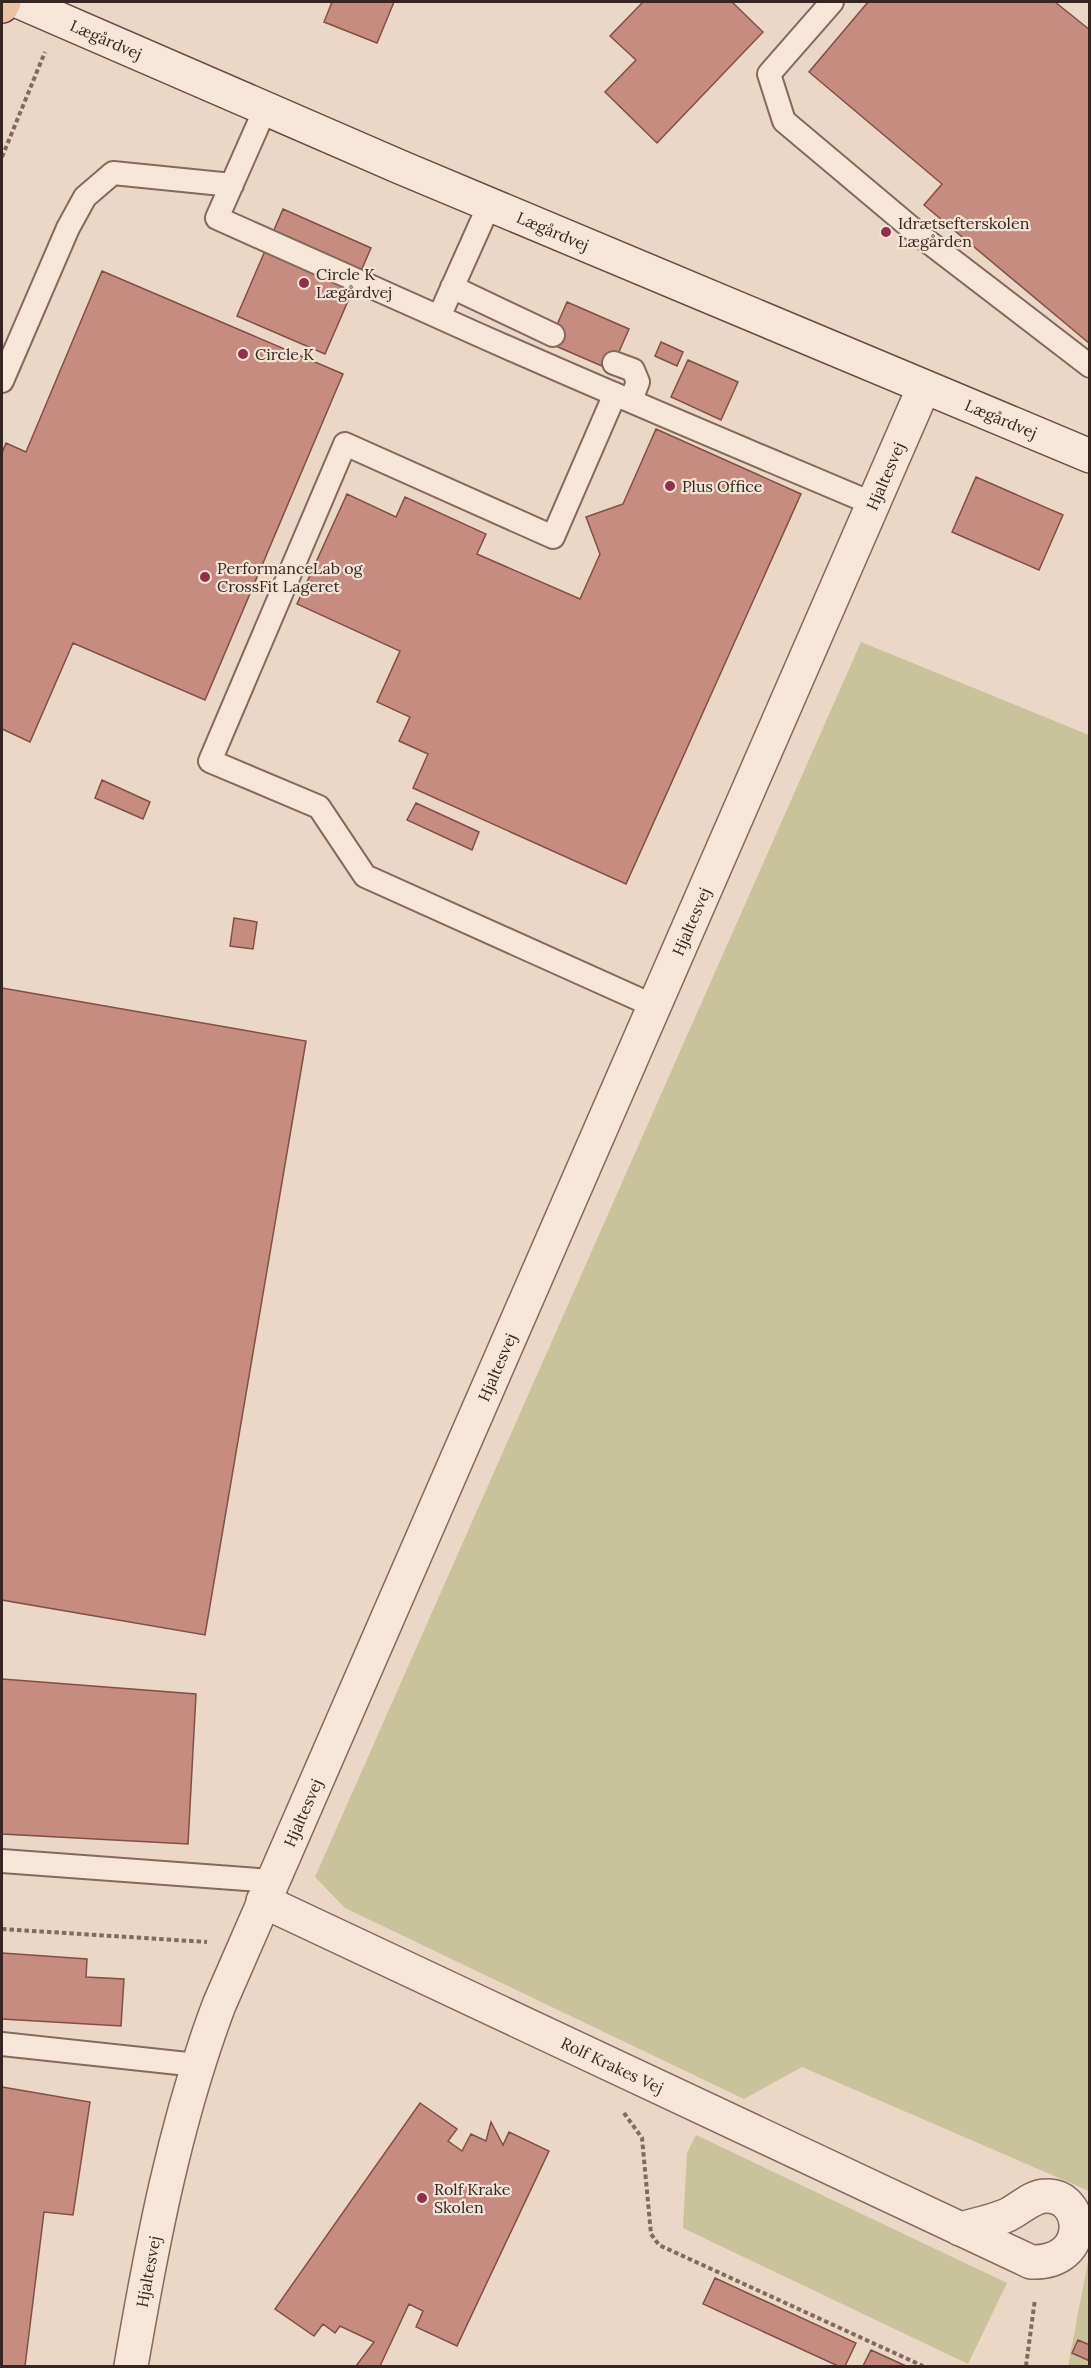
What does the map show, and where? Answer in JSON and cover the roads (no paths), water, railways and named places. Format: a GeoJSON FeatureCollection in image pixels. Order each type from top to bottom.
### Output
{"type":"FeatureCollection","features":[{"type":"Feature","properties":{"kind":"main road"},"geometry":{"type":"LineString","coordinates":[[2,6],[4,2]]}},
{"type":"Feature","properties":{"kind":"street","name":"Lægårdvej"},"geometry":{"type":"LineString","coordinates":[[20,2],[400,167],[1089,456]]}},
{"type":"Feature","properties":{"kind":"street","name":"Hjaltesvej"},"geometry":{"type":"LineString","coordinates":[[131,2367],[145,2284],[179,2129],[197,2065],[245,1944],[924,387]]}},
{"type":"Feature","properties":{"kind":"street","name":"Rolf Krakes Vej"},"geometry":{"type":"LineString","coordinates":[[268,1891],[960,2229],[1031,2262],[1060,2260],[1071,2252],[1078,2241],[1080,2228],[1077,2215],[1070,2205],[1058,2198],[1046,2196],[1033,2199],[1004,2217],[960,2229]]}},
{"type":"Feature","properties":{"kind":"lane"},"geometry":{"type":"LineString","coordinates":[[832,2],[769,74],[784,121],[922,237],[1089,366]]}},
{"type":"Feature","properties":{"kind":"lane"},"geometry":{"type":"LineString","coordinates":[[266,107],[217,218],[439,318],[872,503]]}},
{"type":"Feature","properties":{"kind":"lane"},"geometry":{"type":"LineString","coordinates":[[2,381],[68,228],[85,197],[113,173],[232,186]]}},
{"type":"Feature","properties":{"kind":"lane"},"geometry":{"type":"LineString","coordinates":[[439,318],[490,203]]}},
{"type":"Feature","properties":{"kind":"lane"},"geometry":{"type":"LineString","coordinates":[[452,286],[553,335]]}},
{"type":"Feature","properties":{"kind":"lane"},"geometry":{"type":"LineString","coordinates":[[614,363],[633,370],[638,382],[623,397],[553,537],[345,444],[210,761],[319,807],[365,876],[654,1006]]}},
{"type":"Feature","properties":{"kind":"lane"},"geometry":{"type":"LineString","coordinates":[[2,1861],[268,1891]]}},
{"type":"Feature","properties":{"kind":"lane"},"geometry":{"type":"LineString","coordinates":[[2,2044],[197,2065]]}},
{"type":"Feature","properties":{"kind":"place","name":"Idrætsefterskolen Lægården"},"geometry":{"type":"Point","coordinates":[886,232]}},
{"type":"Feature","properties":{"kind":"place","name":"Circle K Lægårdvej"},"geometry":{"type":"Point","coordinates":[304,283]}},
{"type":"Feature","properties":{"kind":"place","name":"Circle K"},"geometry":{"type":"Point","coordinates":[243,354]}},
{"type":"Feature","properties":{"kind":"place","name":"Plus Office"},"geometry":{"type":"Point","coordinates":[670,486]}},
{"type":"Feature","properties":{"kind":"place","name":"PerformanceLab og CrossFit Lageret"},"geometry":{"type":"Point","coordinates":[205,577]}},
{"type":"Feature","properties":{"kind":"place","name":"Rolf Krake Skolen"},"geometry":{"type":"Point","coordinates":[422,2198]}}]}
